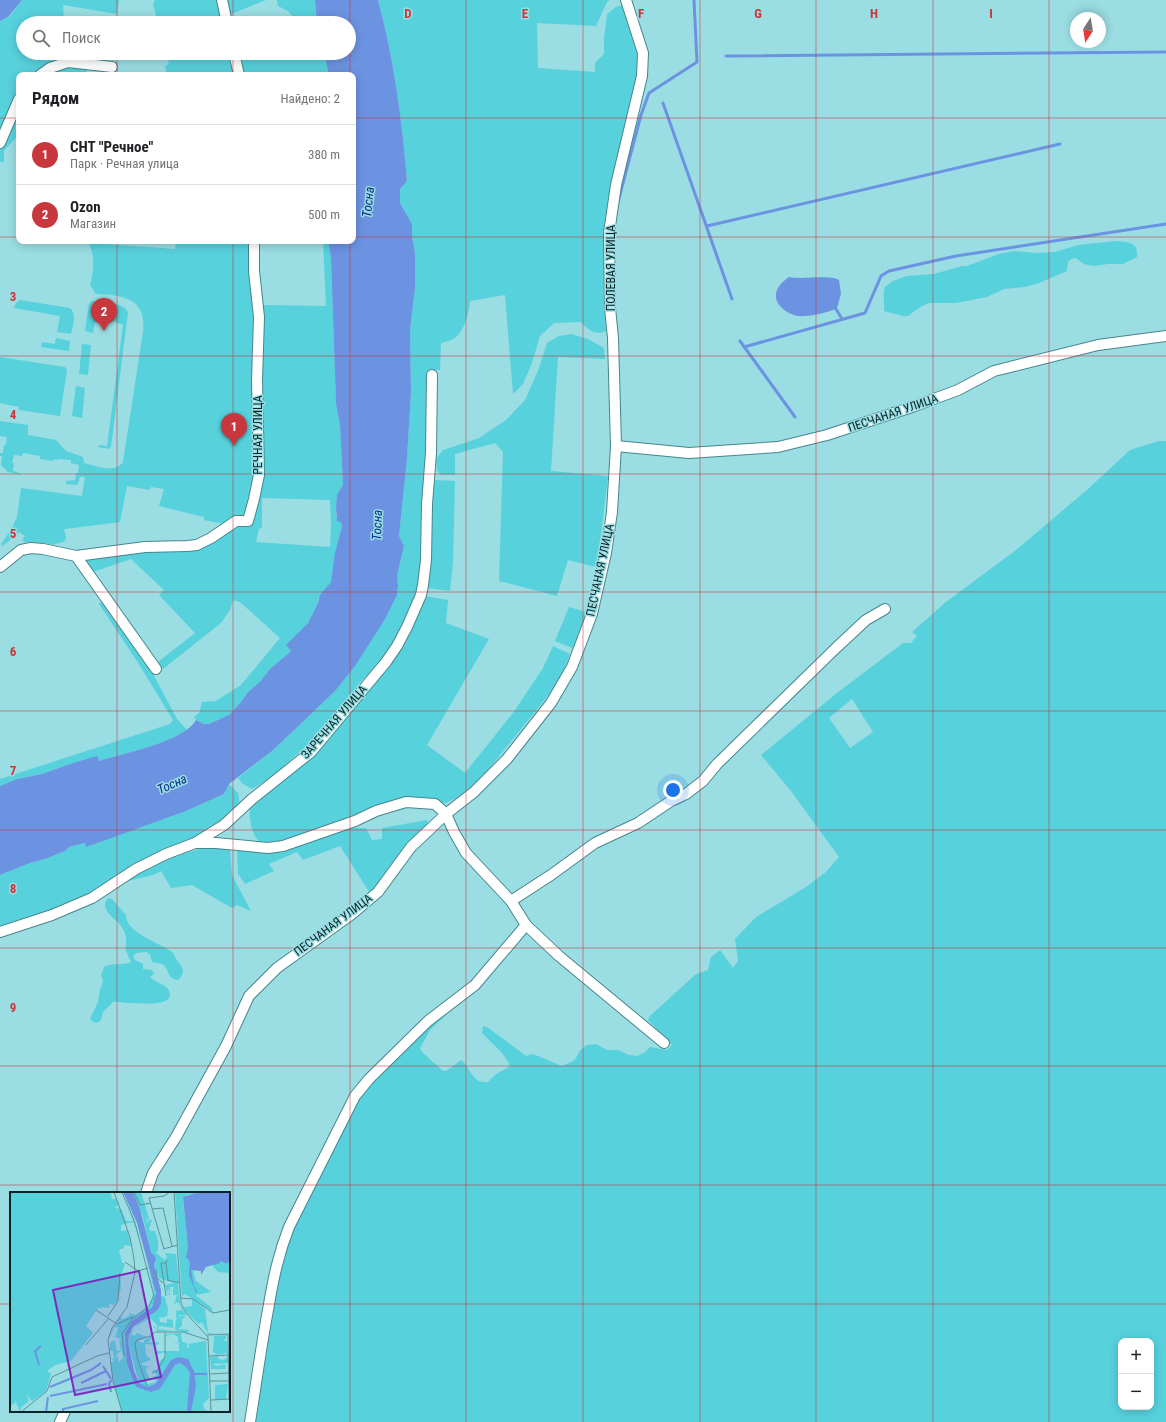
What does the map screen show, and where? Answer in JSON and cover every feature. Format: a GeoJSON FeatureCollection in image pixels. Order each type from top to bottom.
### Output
{"type":"FeatureCollection","features":[{"type":"Feature","properties":{"kind":"street"},"geometry":{"type":"LineString","coordinates":[[222,0],[225,16]]}},
{"type":"Feature","properties":{"kind":"street","name":"ПОЛЕВАЯ УЛИЦА"},"geometry":{"type":"LineString","coordinates":[[616,446],[613,338],[610,308],[609,233],[616,185],[642,76],[643,53],[626,0]]}},
{"type":"Feature","properties":{"kind":"street"},"geometry":{"type":"LineString","coordinates":[[236,60],[238,72]]}},
{"type":"Feature","properties":{"kind":"street"},"geometry":{"type":"LineString","coordinates":[[44,72],[50,68],[68,62],[112,67]]}},
{"type":"Feature","properties":{"kind":"street"},"geometry":{"type":"LineString","coordinates":[[0,143],[16,106]]}},
{"type":"Feature","properties":{"kind":"street","name":"РЕЧНАЯ УЛИЦА"},"geometry":{"type":"LineString","coordinates":[[76,556],[145,547],[196,545],[211,538],[236,522],[248,521],[259,475],[257,380],[259,317],[254,271],[254,244]]}},
{"type":"Feature","properties":{"kind":"street","name":"ПЕСЧАНАЯ УЛИЦА"},"geometry":{"type":"LineString","coordinates":[[146,1192],[153,1173],[176,1137],[226,1046],[249,996],[277,968],[352,914],[378,892],[411,847],[446,814],[474,792],[507,759],[551,703],[572,667],[592,614],[606,553],[612,512],[616,446],[690,453],[778,447],[827,435],[915,406],[958,390],[994,371],[1098,345],[1166,336]]}},
{"type":"Feature","properties":{"kind":"street","name":"ЗАРЕЧНАЯ УЛИЦА"},"geometry":{"type":"LineString","coordinates":[[0,932],[52,915],[92,898],[136,869],[166,854],[195,843],[224,825],[252,799],[311,752],[386,662],[397,646],[421,595],[424,579],[431,453],[432,375]]}},
{"type":"Feature","properties":{"kind":"street"},"geometry":{"type":"LineString","coordinates":[[0,567],[21,550],[31,548],[76,556],[156,669]]}},
{"type":"Feature","properties":{"kind":"street"},"geometry":{"type":"LineString","coordinates":[[511,901],[551,875],[595,842],[638,823],[703,782],[717,764],[837,647],[866,620],[885,609]]}},
{"type":"Feature","properties":{"kind":"street"},"geometry":{"type":"LineString","coordinates":[[195,843],[216,843],[268,848],[283,846],[376,811],[406,802],[435,804],[446,814],[466,853],[511,901],[526,925],[559,956],[664,1043]]}},
{"type":"Feature","properties":{"kind":"street"},"geometry":{"type":"LineString","coordinates":[[250,1422],[276,1263],[281,1247],[289,1227],[354,1096],[428,1021],[475,985],[526,925]]}},
{"type":"Feature","properties":{"kind":"street"},"geometry":{"type":"LineString","coordinates":[[60,1422],[64,1412]]}},
{"type":"Feature","properties":{"kind":"shaded area"},"geometry":{"type":"Polygon","coordinates":[[[22,0],[119,0],[117,14],[63,5],[64,16],[16,16],[16,60],[59,60],[39,72],[16,72],[16,98],[0,134],[0,21],[9,17],[22,0]]]}},
{"type":"Feature","properties":{"kind":"shaded area"},"geometry":{"type":"Polygon","coordinates":[[[155,0],[266,0],[229,16],[156,16],[153,4],[155,0]]]}},
{"type":"Feature","properties":{"kind":"shaded area"},"geometry":{"type":"Polygon","coordinates":[[[277,0],[315,0],[316,16],[292,16],[288,11],[278,6],[277,0]]]}},
{"type":"Feature","properties":{"kind":"shaded area"},"geometry":{"type":"Polygon","coordinates":[[[378,0],[610,0],[607,2],[596,26],[537,23],[538,68],[595,72],[595,63],[604,54],[607,14],[616,7],[623,5],[638,52],[637,74],[604,265],[606,331],[599,333],[592,331],[581,322],[554,323],[540,336],[532,363],[523,384],[513,394],[505,295],[470,301],[469,311],[462,330],[453,339],[441,343],[440,370],[428,370],[428,455],[420,583],[402,626],[393,646],[381,663],[362,680],[318,735],[273,776],[252,789],[243,784],[238,778],[272,751],[335,691],[392,605],[397,595],[397,576],[404,546],[399,536],[407,459],[411,392],[410,331],[415,288],[415,253],[412,236],[412,224],[400,203],[400,189],[407,181],[403,135],[389,45],[378,0]]]}},
{"type":"Feature","properties":{"kind":"shaded area"},"geometry":{"type":"Polygon","coordinates":[[[168,60],[326,60],[328,72],[166,72],[165,66],[169,64],[168,60]]]}},
{"type":"Feature","properties":{"kind":"shaded area"},"geometry":{"type":"Polygon","coordinates":[[[68,64],[85,66],[87,72],[52,72],[68,64]]]}},
{"type":"Feature","properties":{"kind":"shaded area"},"geometry":{"type":"Polygon","coordinates":[[[16,110],[16,137],[4,151],[4,162],[0,162],[0,150],[16,110]]]}},
{"type":"Feature","properties":{"kind":"shaded area"},"geometry":{"type":"Polygon","coordinates":[[[1116,241],[1128,243],[1134,246],[1136,248],[1137,257],[1123,264],[1093,266],[1084,264],[1076,258],[1071,259],[1068,262],[1067,271],[1039,283],[1025,287],[1004,289],[987,297],[956,303],[929,303],[920,307],[908,316],[884,311],[885,287],[893,281],[907,276],[934,274],[967,266],[999,254],[1014,251],[1037,253],[1055,252],[1078,245],[1116,241]]]}},
{"type":"Feature","properties":{"kind":"shaded area"},"geometry":{"type":"Polygon","coordinates":[[[89,244],[175,249],[176,244],[258,244],[262,305],[326,306],[323,244],[329,244],[331,258],[336,404],[340,425],[343,485],[337,494],[336,517],[341,522],[342,526],[331,582],[318,599],[318,603],[308,623],[287,645],[291,651],[269,670],[262,681],[248,692],[229,715],[209,724],[204,724],[196,720],[194,717],[199,713],[202,702],[216,701],[241,685],[280,638],[240,602],[233,600],[230,610],[221,623],[163,669],[158,662],[195,633],[159,595],[164,590],[131,559],[93,572],[85,559],[192,541],[206,536],[225,524],[204,520],[204,517],[159,506],[164,489],[151,487],[149,490],[127,486],[120,522],[65,529],[65,541],[56,544],[54,543],[55,545],[24,542],[22,540],[25,536],[19,532],[3,546],[1,544],[11,530],[17,517],[21,488],[82,496],[85,477],[80,477],[78,484],[76,485],[66,484],[66,481],[75,480],[79,465],[71,463],[71,460],[54,459],[53,461],[40,459],[40,456],[23,453],[22,456],[14,455],[12,463],[14,463],[13,471],[18,472],[17,473],[21,475],[8,472],[1,465],[2,456],[0,456],[0,453],[3,453],[7,437],[0,436],[0,421],[28,425],[28,435],[56,440],[66,451],[83,457],[84,463],[105,468],[115,468],[123,462],[143,332],[143,321],[141,312],[137,305],[124,297],[96,294],[90,285],[93,264],[89,244]],[[262,498],[262,527],[259,529],[256,542],[330,547],[330,500],[262,498]]]}},
{"type":"Feature","properties":{"kind":"shaded area"},"geometry":{"type":"Polygon","coordinates":[[[20,300],[70,308],[74,316],[71,334],[57,332],[60,316],[14,308],[16,303],[20,300]]]}},
{"type":"Feature","properties":{"kind":"shaded area"},"geometry":{"type":"Polygon","coordinates":[[[92,301],[117,304],[125,308],[128,312],[111,447],[109,449],[98,447],[99,445],[107,446],[123,325],[116,322],[98,321],[95,322],[93,333],[85,331],[89,304],[92,301]]]}},
{"type":"Feature","properties":{"kind":"shaded area"},"geometry":{"type":"Polygon","coordinates":[[[571,334],[588,339],[604,348],[605,359],[558,357],[551,471],[608,476],[596,567],[568,560],[557,596],[499,581],[503,452],[495,443],[455,454],[455,475],[441,475],[437,470],[436,459],[443,450],[479,438],[506,420],[525,400],[538,371],[547,343],[559,336],[571,334]]]}},
{"type":"Feature","properties":{"kind":"shaded area"},"geometry":{"type":"Polygon","coordinates":[[[56,338],[70,341],[69,351],[41,347],[42,342],[55,344],[56,338]]]}},
{"type":"Feature","properties":{"kind":"shaded area"},"geometry":{"type":"Polygon","coordinates":[[[82,344],[91,345],[88,375],[79,374],[82,344]]]}},
{"type":"Feature","properties":{"kind":"shaded area"},"geometry":{"type":"Polygon","coordinates":[[[0,357],[65,367],[67,370],[60,416],[19,410],[19,407],[0,403],[0,357]]]}},
{"type":"Feature","properties":{"kind":"shaded area"},"geometry":{"type":"Polygon","coordinates":[[[76,386],[85,388],[82,418],[72,416],[76,386]]]}},
{"type":"Feature","properties":{"kind":"shaded area"},"geometry":{"type":"Polygon","coordinates":[[[1159,441],[1166,441],[1166,1422],[256,1422],[279,1264],[291,1228],[356,1100],[423,1027],[448,1012],[430,1030],[420,1048],[422,1052],[443,1071],[448,1070],[461,1060],[465,1063],[475,1078],[482,1082],[488,1082],[496,1074],[509,1067],[509,1063],[502,1053],[482,1033],[483,1026],[487,1027],[526,1056],[533,1054],[562,1066],[573,1061],[580,1050],[587,1045],[596,1044],[607,1050],[618,1050],[629,1055],[637,1056],[644,1053],[650,1047],[667,1050],[672,1045],[648,1020],[650,1016],[696,974],[708,970],[711,957],[720,950],[733,968],[738,961],[735,939],[756,917],[806,887],[826,872],[839,857],[791,791],[761,755],[837,693],[903,643],[911,643],[917,636],[912,632],[946,602],[1016,550],[1088,489],[1130,450],[1159,441]],[[852,699],[829,718],[850,748],[873,732],[852,699]]]}},
{"type":"Feature","properties":{"kind":"shaded area"},"geometry":{"type":"Polygon","coordinates":[[[434,480],[455,481],[453,563],[450,591],[427,588],[430,504],[434,480]]]}},
{"type":"Feature","properties":{"kind":"shaded area"},"geometry":{"type":"Polygon","coordinates":[[[425,596],[448,600],[446,623],[489,639],[427,745],[465,773],[513,713],[543,668],[553,646],[570,654],[559,682],[480,780],[461,796],[446,803],[431,803],[411,799],[283,842],[260,844],[252,827],[250,809],[344,715],[425,596]]]}},
{"type":"Feature","properties":{"kind":"shaded area"},"geometry":{"type":"Polygon","coordinates":[[[101,602],[152,672],[177,719],[187,730],[155,745],[133,752],[99,761],[97,757],[67,765],[42,774],[17,779],[0,786],[0,779],[170,724],[173,720],[137,661],[99,604],[101,602]]]}},
{"type":"Feature","properties":{"kind":"shaded area"},"geometry":{"type":"Polygon","coordinates":[[[569,607],[586,612],[576,645],[572,648],[555,641],[569,607]]]}},
{"type":"Feature","properties":{"kind":"shaded area"},"geometry":{"type":"Polygon","coordinates":[[[229,784],[238,793],[240,805],[218,823],[192,840],[85,898],[0,929],[0,875],[65,851],[69,847],[85,843],[86,846],[186,811],[224,794],[229,784]]]}},
{"type":"Feature","properties":{"kind":"shaded area"},"geometry":{"type":"Polygon","coordinates":[[[427,820],[428,824],[370,893],[340,846],[303,860],[297,852],[269,864],[274,871],[245,884],[238,874],[237,849],[261,851],[344,828],[366,828],[372,840],[382,839],[382,828],[427,820]]]}},
{"type":"Feature","properties":{"kind":"shaded area"},"geometry":{"type":"Polygon","coordinates":[[[209,847],[230,848],[232,875],[251,911],[237,905],[232,908],[192,885],[171,888],[161,871],[153,875],[128,881],[149,867],[168,857],[209,847]]]}},
{"type":"Feature","properties":{"kind":"shaded area"},"geometry":{"type":"Polygon","coordinates":[[[108,898],[112,899],[126,915],[127,921],[131,927],[137,932],[171,951],[182,967],[183,972],[178,980],[174,979],[171,977],[165,966],[152,962],[150,954],[146,952],[136,953],[133,956],[135,960],[143,964],[143,969],[152,970],[154,974],[150,977],[168,989],[170,995],[168,999],[152,1004],[113,1002],[103,1012],[101,1020],[97,1023],[90,1019],[98,1002],[103,980],[101,976],[104,967],[131,962],[126,950],[125,932],[121,925],[110,915],[105,907],[108,898]]]}},
{"type":"Feature","properties":{"kind":"water"},"geometry":{"type":"Polygon","coordinates":[[[0,0],[22,0],[8,17],[0,21],[0,0]]]}},
{"type":"Feature","properties":{"kind":"water","name":"Тосна"},"geometry":{"type":"Polygon","coordinates":[[[315,0],[378,0],[389,45],[400,112],[407,181],[400,189],[400,203],[412,224],[412,236],[415,253],[415,288],[410,331],[411,392],[407,459],[399,536],[404,546],[397,576],[397,595],[385,619],[355,666],[335,691],[272,751],[229,784],[224,794],[186,811],[86,847],[85,843],[69,847],[65,851],[0,875],[0,786],[17,779],[42,774],[97,756],[99,761],[152,746],[190,728],[196,720],[204,724],[209,724],[229,715],[248,692],[261,681],[269,670],[291,651],[286,645],[308,623],[318,603],[320,595],[331,582],[335,553],[342,526],[341,522],[337,521],[337,494],[343,485],[340,425],[336,404],[331,258],[329,244],[356,244],[356,72],[328,72],[326,60],[356,60],[356,16],[316,16],[315,0]]]}},
{"type":"Feature","properties":{"kind":"water"},"geometry":{"type":"Polygon","coordinates":[[[789,277],[829,277],[839,280],[841,294],[837,308],[823,313],[802,316],[793,315],[784,310],[776,298],[776,293],[780,285],[789,277]]]}},
{"type":"Feature","properties":{"kind":"waterway"},"geometry":{"type":"LineString","coordinates":[[618,202],[641,115],[649,93],[697,62],[694,0]]}},
{"type":"Feature","properties":{"kind":"waterway"},"geometry":{"type":"LineString","coordinates":[[726,56],[1166,52]]}},
{"type":"Feature","properties":{"kind":"waterway"},"geometry":{"type":"LineString","coordinates":[[663,103],[732,299]]}},
{"type":"Feature","properties":{"kind":"waterway"},"geometry":{"type":"LineString","coordinates":[[707,226],[1060,144]]}},
{"type":"Feature","properties":{"kind":"waterway"},"geometry":{"type":"LineString","coordinates":[[744,347],[865,313],[881,276],[889,271],[956,256],[1166,224]]}},
{"type":"Feature","properties":{"kind":"waterway"},"geometry":{"type":"LineString","coordinates":[[836,309],[842,319]]}},
{"type":"Feature","properties":{"kind":"waterway"},"geometry":{"type":"LineString","coordinates":[[740,341],[795,417]]}},
{"type":"Feature","properties":{"kind":"place","name":"Ozon"},"geometry":{"type":"Point","coordinates":[104,331]}},
{"type":"Feature","properties":{"kind":"place","name":"СНТ \"Речное\""},"geometry":{"type":"Point","coordinates":[234,446]}}]}
